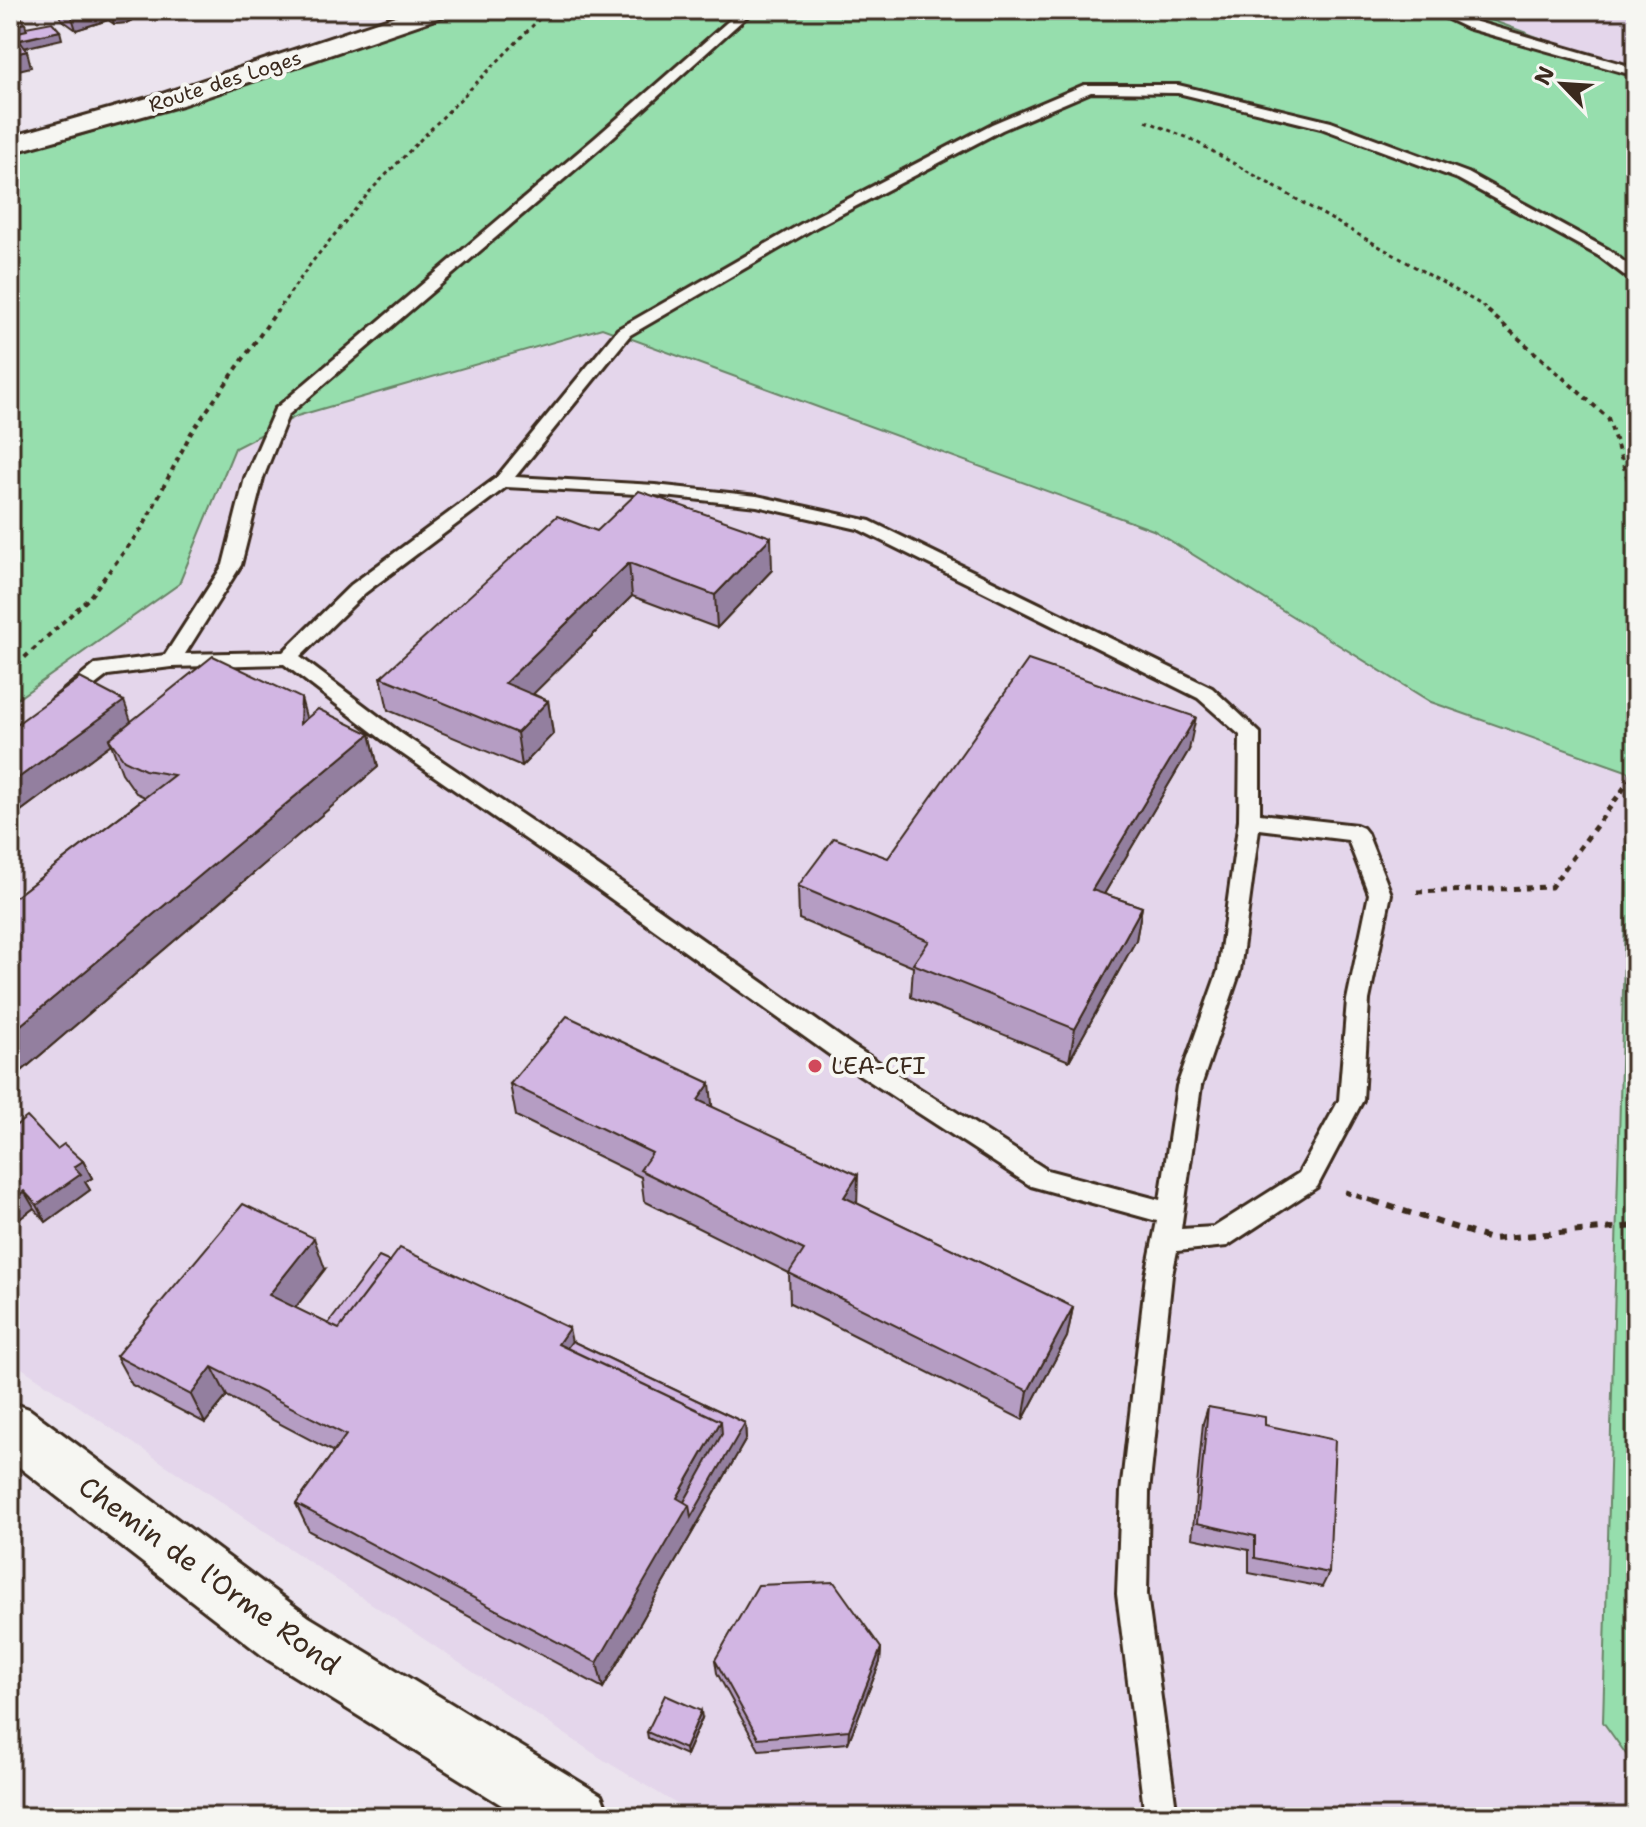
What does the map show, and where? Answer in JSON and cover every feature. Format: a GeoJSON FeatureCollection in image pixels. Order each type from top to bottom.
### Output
{"type":"FeatureCollection","features":[{"type":"Feature","properties":{"kind":"street","name":"Route des Loges"},"geometry":{"type":"LineString","coordinates":[[10,145],[103,121],[438,10]]}},
{"type":"Feature","properties":{"kind":"street","name":"Chemin de l'Orme Rond"},"geometry":{"type":"LineString","coordinates":[[10,1427],[288,1638],[579,1817]]}},
{"type":"Feature","properties":{"kind":"lane"},"geometry":{"type":"LineString","coordinates":[[171,661],[232,565],[254,478],[281,413],[588,152],[748,10]]}},
{"type":"Feature","properties":{"kind":"lane"},"geometry":{"type":"LineString","coordinates":[[1435,10],[1472,25],[1636,72]]}},
{"type":"Feature","properties":{"kind":"lane"},"geometry":{"type":"LineString","coordinates":[[288,658],[358,589],[502,482],[624,332],[813,223],[982,134],[1089,88],[1178,89],[1326,125],[1463,176],[1604,253],[1636,279]]}},
{"type":"Feature","properties":{"kind":"lane"},"geometry":{"type":"LineString","coordinates":[[502,482],[655,490],[757,501],[864,525],[1205,693],[1250,733],[1250,820],[1229,971],[1189,1086],[1167,1241],[1159,1275],[1135,1492],[1132,1594],[1161,1817]]}},
{"type":"Feature","properties":{"kind":"lane"},"geometry":{"type":"LineString","coordinates":[[45,713],[103,669],[171,661],[288,658],[395,739],[590,872],[845,1053],[1040,1179],[1171,1214]]}},
{"type":"Feature","properties":{"kind":"lane"},"geometry":{"type":"LineString","coordinates":[[1167,1241],[1218,1238],[1308,1180],[1351,1100],[1358,1000],[1380,894],[1356,833],[1250,820]]}},
{"type":"Feature","properties":{"kind":"path"},"geometry":{"type":"LineString","coordinates":[[10,671],[88,599],[143,527],[191,433],[312,262],[362,201],[548,10]]}},
{"type":"Feature","properties":{"kind":"path"},"geometry":{"type":"LineString","coordinates":[[1089,88],[1107,105],[1191,139],[1480,304],[1608,418],[1636,504]]}},
{"type":"Feature","properties":{"kind":"path"},"geometry":{"type":"LineString","coordinates":[[1380,894],[1551,887],[1636,772]]}},
{"type":"Feature","properties":{"kind":"path"},"geometry":{"type":"LineString","coordinates":[[1308,1180],[1491,1239],[1636,1226]]}},
{"type":"Feature","properties":{"kind":"shaded area"},"geometry":{"type":"Polygon","coordinates":[[[1464,10],[1636,10],[1636,68],[1600,60],[1464,10]]]}},
{"type":"Feature","properties":{"kind":"shaded area","name":"LEA-CFI"},"geometry":{"type":"Polygon","coordinates":[[[602,328],[1153,530],[1431,702],[1629,772],[1603,1722],[1636,1768],[1636,1817],[698,1817],[599,1757],[10,1360],[10,704],[179,585],[235,448],[297,416],[602,328]]]}},
{"type":"Feature","properties":{"kind":"green space"},"geometry":{"type":"Polygon","coordinates":[[[460,10],[1464,10],[1600,60],[1636,68],[1636,1768],[1603,1722],[1629,772],[1431,702],[1153,530],[602,328],[297,416],[235,448],[179,584],[10,704],[10,151],[76,137],[460,10]]]}},
{"type":"Feature","properties":{"kind":"building"},"geometry":{"type":"Polygon","coordinates":[[[10,10],[16,10],[25,23],[10,26],[10,10]]]}},
{"type":"Feature","properties":{"kind":"building"},"geometry":{"type":"Polygon","coordinates":[[[52,22],[60,31],[19,40],[14,33],[27,30],[26,27],[52,22]]]}},
{"type":"Feature","properties":{"kind":"building"},"geometry":{"type":"Polygon","coordinates":[[[10,27],[27,51],[10,55],[10,27]]]}},
{"type":"Feature","properties":{"kind":"building"},"geometry":{"type":"Polygon","coordinates":[[[639,491],[771,537],[715,595],[629,563],[505,683],[548,701],[517,733],[381,677],[557,516],[597,531],[639,491]]]}},
{"type":"Feature","properties":{"kind":"building"},"geometry":{"type":"Polygon","coordinates":[[[213,656],[301,698],[300,724],[318,709],[370,734],[10,1034],[10,901],[174,775],[145,770],[124,760],[109,739],[213,656]]]}},
{"type":"Feature","properties":{"kind":"building"},"geometry":{"type":"Polygon","coordinates":[[[1028,660],[1196,717],[1092,890],[1142,907],[1075,1029],[913,964],[929,941],[798,886],[834,838],[888,858],[1028,660]]]}},
{"type":"Feature","properties":{"kind":"building"},"geometry":{"type":"Polygon","coordinates":[[[80,678],[124,701],[10,784],[10,729],[80,678]]]}},
{"type":"Feature","properties":{"kind":"building"},"geometry":{"type":"Polygon","coordinates":[[[567,1016],[710,1083],[698,1100],[858,1175],[844,1197],[1073,1307],[1028,1391],[789,1273],[804,1250],[640,1170],[652,1153],[510,1084],[567,1016]]]}},
{"type":"Feature","properties":{"kind":"building"},"geometry":{"type":"Polygon","coordinates":[[[27,1117],[57,1149],[64,1144],[83,1161],[74,1167],[81,1174],[37,1205],[24,1191],[10,1202],[10,1130],[27,1117]]]}},
{"type":"Feature","properties":{"kind":"building"},"geometry":{"type":"Polygon","coordinates":[[[243,1204],[314,1238],[269,1295],[339,1329],[400,1248],[569,1328],[558,1344],[721,1421],[677,1498],[689,1505],[597,1663],[296,1504],[346,1435],[212,1367],[191,1395],[116,1356],[243,1204]]]}},
{"type":"Feature","properties":{"kind":"building"},"geometry":{"type":"Polygon","coordinates":[[[379,1257],[390,1262],[339,1329],[328,1324],[379,1257]]]}},
{"type":"Feature","properties":{"kind":"building"},"geometry":{"type":"Polygon","coordinates":[[[572,1341],[745,1423],[691,1517],[689,1505],[684,1502],[722,1434],[721,1421],[567,1348],[572,1341]]]}},
{"type":"Feature","properties":{"kind":"building"},"geometry":{"type":"Polygon","coordinates":[[[1208,1407],[1265,1417],[1265,1425],[1335,1440],[1329,1573],[1255,1558],[1255,1536],[1197,1523],[1208,1407]]]}},
{"type":"Feature","properties":{"kind":"building"},"geometry":{"type":"Polygon","coordinates":[[[834,1582],[881,1648],[849,1730],[758,1738],[715,1660],[758,1585],[834,1582]]]}},
{"type":"Feature","properties":{"kind":"building"},"geometry":{"type":"Polygon","coordinates":[[[665,1695],[701,1711],[685,1749],[647,1732],[665,1695]]]}},
{"type":"Feature","properties":{"kind":"place","name":"LEA-CFI"},"geometry":{"type":"Point","coordinates":[815,1066]}}]}
